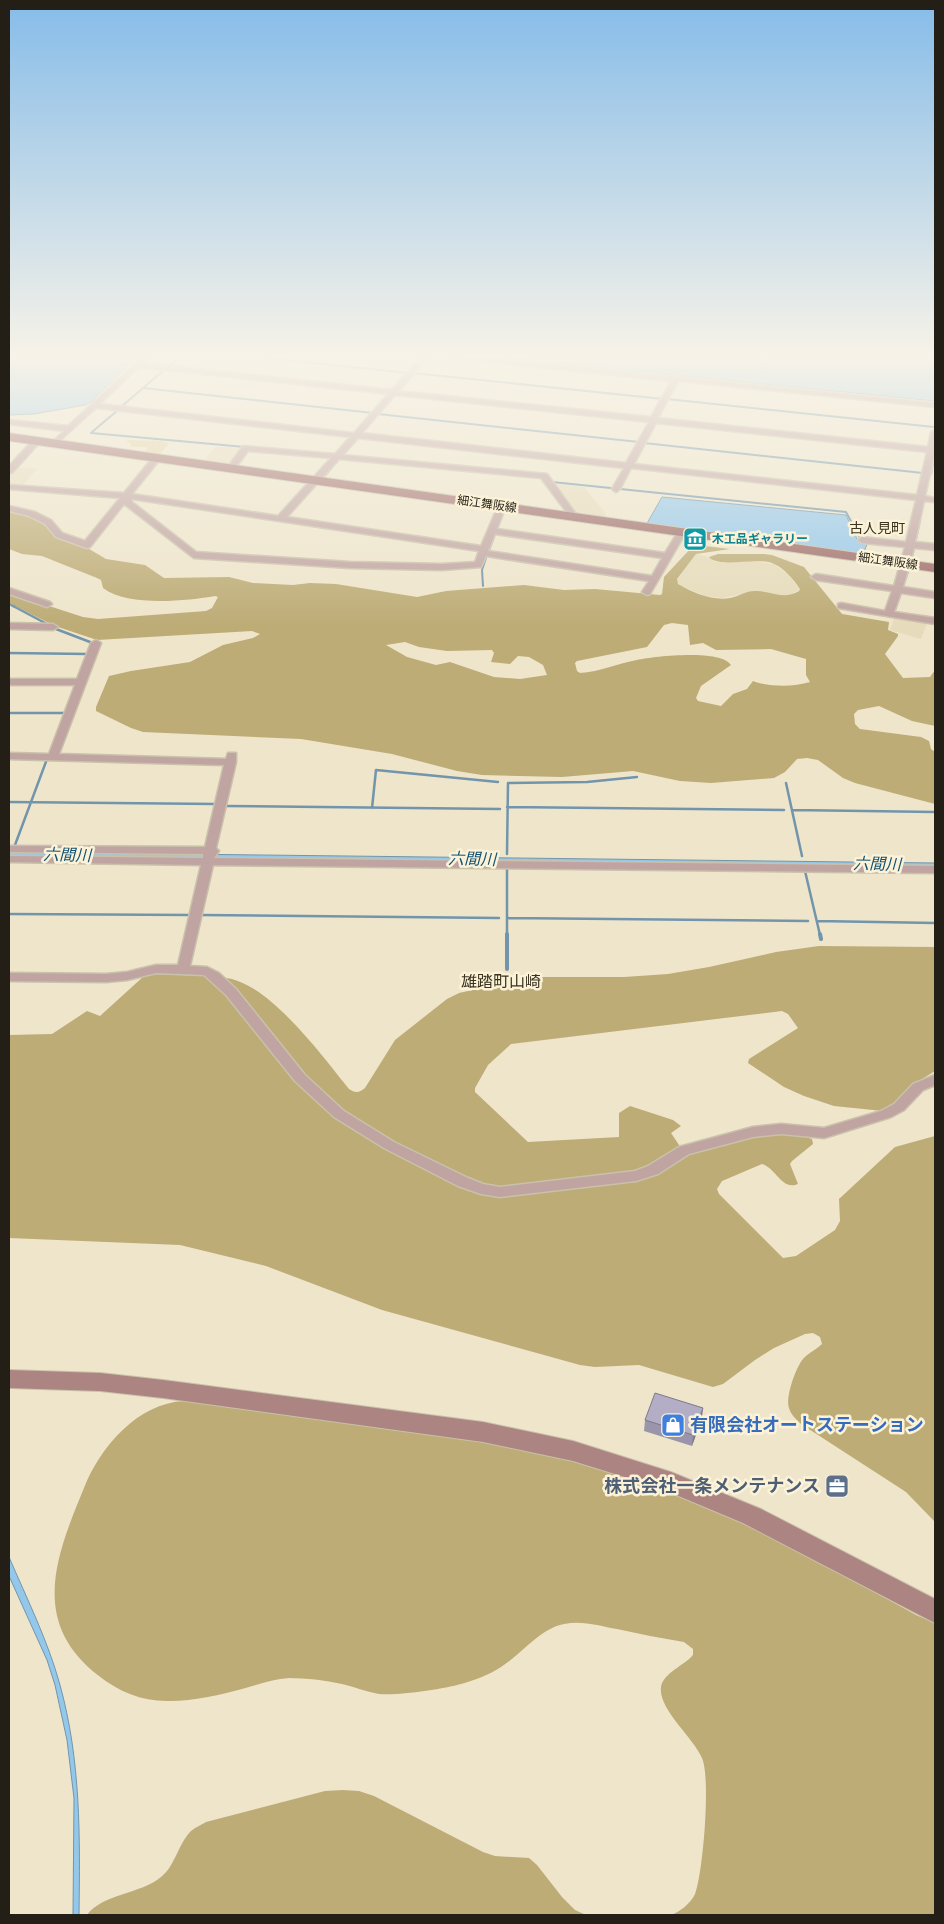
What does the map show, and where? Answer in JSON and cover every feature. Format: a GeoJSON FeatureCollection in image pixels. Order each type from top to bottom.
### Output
{"type":"FeatureCollection","features":[{"type":"Feature","properties":{"kind":"main road","name":"細江舞阪線"},"geometry":{"type":"LineString","coordinates":[[74,446],[935,568]]}},
{"type":"Feature","properties":{"kind":"street"},"geometry":{"type":"LineString","coordinates":[[9,471],[32,446]]}},
{"type":"Feature","properties":{"kind":"street"},"geometry":{"type":"LineString","coordinates":[[280,519],[348,446]]}},
{"type":"Feature","properties":{"kind":"street"},"geometry":{"type":"LineString","coordinates":[[452,446],[935,500]]}},
{"type":"Feature","properties":{"kind":"street"},"geometry":{"type":"LineString","coordinates":[[616,489],[640,446]]}},
{"type":"Feature","properties":{"kind":"street"},"geometry":{"type":"LineString","coordinates":[[889,614],[911,545],[933,450],[894,446]]}},
{"type":"Feature","properties":{"kind":"street"},"geometry":{"type":"LineString","coordinates":[[231,468],[246,448],[544,476],[572,514],[571,516]]}},
{"type":"Feature","properties":{"kind":"street"},"geometry":{"type":"LineString","coordinates":[[9,455],[22,456]]}},
{"type":"Feature","properties":{"kind":"street"},"geometry":{"type":"LineString","coordinates":[[9,509],[32,514],[48,522],[57,533],[87,545],[157,458]]}},
{"type":"Feature","properties":{"kind":"street"},"geometry":{"type":"LineString","coordinates":[[9,487],[127,496],[654,579]]}},
{"type":"Feature","properties":{"kind":"street"},"geometry":{"type":"LineString","coordinates":[[127,496],[128,503],[194,555],[350,565],[449,567],[478,565],[502,506]]}},
{"type":"Feature","properties":{"kind":"street"},"geometry":{"type":"LineString","coordinates":[[492,531],[668,556]]}},
{"type":"Feature","properties":{"kind":"street"},"geometry":{"type":"LineString","coordinates":[[647,592],[682,532]]}},
{"type":"Feature","properties":{"kind":"street"},"geometry":{"type":"LineString","coordinates":[[862,540],[935,547]]}},
{"type":"Feature","properties":{"kind":"street"},"geometry":{"type":"LineString","coordinates":[[816,577],[935,595]]}},
{"type":"Feature","properties":{"kind":"street"},"geometry":{"type":"LineString","coordinates":[[9,591],[47,604]]}},
{"type":"Feature","properties":{"kind":"street"},"geometry":{"type":"LineString","coordinates":[[840,606],[935,621]]}},
{"type":"Feature","properties":{"kind":"street"},"geometry":{"type":"LineString","coordinates":[[9,626],[53,626]]}},
{"type":"Feature","properties":{"kind":"street"},"geometry":{"type":"LineString","coordinates":[[52,757],[96,643]]}},
{"type":"Feature","properties":{"kind":"street"},"geometry":{"type":"LineString","coordinates":[[9,682],[81,682]]}},
{"type":"Feature","properties":{"kind":"street"},"geometry":{"type":"LineString","coordinates":[[9,756],[231,759],[183,969]]}},
{"type":"Feature","properties":{"kind":"street"},"geometry":{"type":"LineString","coordinates":[[9,849],[209,855],[935,868]]}},
{"type":"Feature","properties":{"kind":"street"},"geometry":{"type":"LineString","coordinates":[[9,858],[209,855]]}},
{"type":"Feature","properties":{"kind":"street"},"geometry":{"type":"LineString","coordinates":[[9,977],[116,978],[156,969],[183,969],[207,972],[215,976],[231,992],[300,1078],[339,1114],[389,1145],[463,1182],[481,1189],[500,1192],[636,1176],[653,1170],[684,1150],[753,1132],[781,1129],[819,1134],[830,1132],[893,1111],[918,1087],[935,1080]]}},
{"type":"Feature","properties":{"kind":"street"},"geometry":{"type":"LineString","coordinates":[[9,1378],[100,1382],[173,1391],[483,1432],[573,1451],[663,1479],[752,1516],[930,1607]]}},
{"type":"Feature","properties":{"kind":"shaded area"},"geometry":{"type":"Polygon","coordinates":[[[167,446],[159,455],[144,453],[148,448],[145,447],[131,447],[167,446]]]}},
{"type":"Feature","properties":{"kind":"shaded area"},"geometry":{"type":"Polygon","coordinates":[[[215,447],[243,449],[230,465],[203,462],[215,447]]]}},
{"type":"Feature","properties":{"kind":"shaded area"},"geometry":{"type":"Polygon","coordinates":[[[15,467],[37,469],[21,487],[9,486],[9,474],[15,467]]]}},
{"type":"Feature","properties":{"kind":"shaded area"},"geometry":{"type":"Polygon","coordinates":[[[554,484],[584,487],[606,514],[604,518],[576,514],[554,484]]]}},
{"type":"Feature","properties":{"kind":"shaded area"},"geometry":{"type":"Polygon","coordinates":[[[9,510],[23,513],[47,524],[106,559],[145,565],[164,578],[229,577],[253,583],[293,585],[310,583],[336,584],[417,597],[446,591],[524,585],[564,590],[595,589],[660,595],[662,594],[664,577],[691,548],[705,546],[730,549],[696,554],[677,579],[678,584],[697,593],[724,599],[753,591],[788,595],[799,591],[800,589],[789,575],[774,564],[758,561],[721,562],[709,557],[718,554],[772,555],[804,567],[842,614],[889,622],[888,630],[898,634],[898,636],[885,654],[903,678],[930,677],[935,670],[935,726],[912,721],[879,706],[858,710],[854,714],[855,724],[860,729],[921,737],[929,741],[931,749],[935,752],[935,804],[855,783],[843,778],[818,760],[807,758],[797,759],[785,772],[774,778],[711,783],[680,781],[633,771],[562,777],[482,775],[457,771],[392,754],[301,739],[143,732],[96,711],[109,676],[190,662],[223,645],[253,638],[260,634],[252,631],[97,640],[55,626],[9,603],[9,593],[83,617],[98,619],[206,611],[212,608],[218,597],[173,601],[127,598],[103,588],[101,580],[97,578],[42,556],[22,554],[9,549],[9,510]],[[672,623],[664,625],[647,647],[577,661],[575,663],[577,671],[580,673],[587,672],[646,658],[687,655],[715,657],[725,660],[731,665],[701,686],[696,698],[698,701],[721,706],[733,694],[747,689],[753,681],[781,686],[810,682],[806,675],[806,659],[771,649],[716,650],[703,643],[690,645],[688,625],[672,623]],[[405,642],[386,645],[407,657],[436,665],[450,662],[494,677],[520,679],[547,675],[543,665],[529,657],[518,656],[510,664],[491,662],[494,653],[492,650],[447,651],[419,647],[405,642]]]}},
{"type":"Feature","properties":{"kind":"shaded area"},"geometry":{"type":"Polygon","coordinates":[[[696,554],[709,557],[715,562],[750,561],[774,564],[787,574],[800,589],[788,596],[756,591],[722,598],[706,596],[681,586],[676,581],[696,554]]]}},
{"type":"Feature","properties":{"kind":"shaded area"},"geometry":{"type":"Polygon","coordinates":[[[895,616],[928,621],[921,639],[890,630],[895,616]]]}},
{"type":"Feature","properties":{"kind":"shaded area"},"geometry":{"type":"Polygon","coordinates":[[[819,946],[935,947],[935,1071],[914,1084],[894,1104],[883,1111],[834,1106],[804,1096],[784,1087],[748,1063],[749,1059],[798,1028],[788,1014],[782,1011],[511,1044],[488,1065],[475,1088],[475,1092],[528,1142],[619,1137],[619,1113],[630,1106],[673,1120],[681,1126],[671,1133],[681,1148],[643,1171],[520,1188],[482,1186],[365,1128],[321,1095],[224,978],[241,982],[276,1006],[309,1040],[349,1089],[357,1092],[365,1088],[395,1040],[447,999],[459,993],[531,977],[624,977],[668,974],[776,952],[819,946]]]}},
{"type":"Feature","properties":{"kind":"shaded area"},"geometry":{"type":"Polygon","coordinates":[[[157,974],[205,976],[215,980],[315,1098],[480,1191],[637,1179],[678,1157],[763,1132],[799,1135],[812,1139],[813,1144],[790,1164],[798,1184],[792,1185],[783,1182],[767,1166],[762,1164],[722,1181],[717,1189],[719,1194],[783,1258],[796,1256],[835,1230],[840,1221],[839,1199],[895,1147],[935,1136],[935,1522],[906,1492],[801,1424],[791,1413],[788,1403],[797,1369],[805,1357],[822,1344],[820,1337],[813,1333],[805,1334],[774,1348],[723,1384],[713,1387],[639,1365],[595,1367],[580,1365],[382,1310],[266,1266],[180,1245],[9,1238],[9,1035],[52,1034],[87,1011],[100,1016],[144,976],[157,974]]]}},
{"type":"Feature","properties":{"kind":"shaded area"},"geometry":{"type":"Polygon","coordinates":[[[184,1401],[481,1441],[570,1460],[615,1473],[659,1488],[748,1524],[792,1546],[916,1615],[935,1623],[935,1915],[670,1915],[684,1907],[695,1894],[701,1867],[705,1826],[706,1785],[702,1758],[670,1714],[662,1696],[661,1687],[666,1678],[693,1655],[693,1649],[684,1642],[591,1624],[564,1624],[539,1636],[509,1662],[482,1677],[444,1688],[397,1694],[379,1694],[329,1681],[289,1678],[206,1697],[179,1701],[160,1701],[132,1695],[107,1682],[77,1655],[63,1633],[56,1611],[55,1587],[58,1563],[74,1513],[100,1457],[123,1430],[136,1419],[151,1410],[167,1404],[184,1401]]]}},
{"type":"Feature","properties":{"kind":"shaded area"},"geometry":{"type":"Polygon","coordinates":[[[325,1791],[359,1791],[374,1796],[483,1852],[495,1856],[529,1858],[575,1910],[586,1915],[87,1915],[102,1903],[153,1883],[161,1877],[170,1867],[190,1832],[206,1822],[325,1791]]]}},
{"type":"Feature","properties":{"kind":"water"},"geometry":{"type":"Polygon","coordinates":[[[662,497],[846,515],[858,541],[868,542],[863,554],[646,525],[662,497]]]}},
{"type":"Feature","properties":{"kind":"water","name":"六間川"},"geometry":{"type":"Polygon","coordinates":[[[9,852],[935,863],[935,866],[9,856],[9,852]]]}},
{"type":"Feature","properties":{"kind":"water"},"geometry":{"type":"Polygon","coordinates":[[[9,1557],[49,1652],[67,1714],[76,1771],[78,1799],[79,1915],[73,1915],[74,1798],[67,1740],[55,1685],[47,1660],[9,1576],[9,1557]]]}},
{"type":"Feature","properties":{"kind":"building"},"geometry":{"type":"Polygon","coordinates":[[[655,1393],[703,1408],[693,1435],[645,1420],[655,1393]]]}},
{"type":"Feature","properties":{"kind":"waterway"},"geometry":{"type":"LineString","coordinates":[[232,446],[245,447]]}},
{"type":"Feature","properties":{"kind":"waterway"},"geometry":{"type":"LineString","coordinates":[[670,446],[923,473]]}},
{"type":"Feature","properties":{"kind":"waterway"},"geometry":{"type":"LineString","coordinates":[[931,474],[935,452]]}},
{"type":"Feature","properties":{"kind":"waterway"},"geometry":{"type":"LineString","coordinates":[[323,478],[339,459]]}},
{"type":"Feature","properties":{"kind":"waterway"},"geometry":{"type":"LineString","coordinates":[[552,482],[846,512],[860,538],[863,539]]}},
{"type":"Feature","properties":{"kind":"waterway"},"geometry":{"type":"LineString","coordinates":[[915,544],[920,520]]}},
{"type":"Feature","properties":{"kind":"waterway"},"geometry":{"type":"LineString","coordinates":[[488,553],[494,537]]}},
{"type":"Feature","properties":{"kind":"waterway"},"geometry":{"type":"LineString","coordinates":[[911,561],[914,549]]}},
{"type":"Feature","properties":{"kind":"waterway"},"geometry":{"type":"LineString","coordinates":[[483,586],[482,570],[487,555]]}},
{"type":"Feature","properties":{"kind":"waterway"},"geometry":{"type":"LineString","coordinates":[[902,589],[909,569]]}},
{"type":"Feature","properties":{"kind":"waterway"},"geometry":{"type":"LineString","coordinates":[[896,607],[901,592]]}},
{"type":"Feature","properties":{"kind":"waterway"},"geometry":{"type":"LineString","coordinates":[[9,604],[13,606]]}},
{"type":"Feature","properties":{"kind":"waterway"},"geometry":{"type":"LineString","coordinates":[[13,606],[47,624]]}},
{"type":"Feature","properties":{"kind":"waterway"},"geometry":{"type":"LineString","coordinates":[[894,613],[896,606]]}},
{"type":"Feature","properties":{"kind":"waterway"},"geometry":{"type":"LineString","coordinates":[[56,629],[90,642],[91,647]]}},
{"type":"Feature","properties":{"kind":"waterway"},"geometry":{"type":"LineString","coordinates":[[9,653],[88,654]]}},
{"type":"Feature","properties":{"kind":"waterway"},"geometry":{"type":"LineString","coordinates":[[9,713],[65,713]]}},
{"type":"Feature","properties":{"kind":"waterway"},"geometry":{"type":"LineString","coordinates":[[31,802],[47,759]]}},
{"type":"Feature","properties":{"kind":"waterway"},"geometry":{"type":"LineString","coordinates":[[372,808],[376,770],[498,782]]}},
{"type":"Feature","properties":{"kind":"waterway"},"geometry":{"type":"LineString","coordinates":[[508,807],[508,783],[587,782],[637,777]]}},
{"type":"Feature","properties":{"kind":"waterway"},"geometry":{"type":"LineString","coordinates":[[786,783],[802,856]]}},
{"type":"Feature","properties":{"kind":"waterway"},"geometry":{"type":"LineString","coordinates":[[9,802],[31,802]]}},
{"type":"Feature","properties":{"kind":"waterway"},"geometry":{"type":"LineString","coordinates":[[15,845],[31,802]]}},
{"type":"Feature","properties":{"kind":"waterway"},"geometry":{"type":"LineString","coordinates":[[31,802],[216,804]]}},
{"type":"Feature","properties":{"kind":"waterway"},"geometry":{"type":"LineString","coordinates":[[225,806],[372,808]]}},
{"type":"Feature","properties":{"kind":"waterway"},"geometry":{"type":"LineString","coordinates":[[507,854],[508,807]]}},
{"type":"Feature","properties":{"kind":"waterway"},"geometry":{"type":"LineString","coordinates":[[508,807],[784,810]]}},
{"type":"Feature","properties":{"kind":"waterway"},"geometry":{"type":"LineString","coordinates":[[372,808],[500,809]]}},
{"type":"Feature","properties":{"kind":"waterway"},"geometry":{"type":"LineString","coordinates":[[792,810],[935,812]]}},
{"type":"Feature","properties":{"kind":"waterway"},"geometry":{"type":"LineString","coordinates":[[507,867],[507,918]]}},
{"type":"Feature","properties":{"kind":"waterway"},"geometry":{"type":"LineString","coordinates":[[805,871],[820,935]]}},
{"type":"Feature","properties":{"kind":"waterway"},"geometry":{"type":"LineString","coordinates":[[9,914],[192,915]]}},
{"type":"Feature","properties":{"kind":"waterway"},"geometry":{"type":"LineString","coordinates":[[201,915],[499,918]]}},
{"type":"Feature","properties":{"kind":"waterway"},"geometry":{"type":"LineString","coordinates":[[507,918],[808,921]]}},
{"type":"Feature","properties":{"kind":"waterway"},"geometry":{"type":"LineString","coordinates":[[507,918],[507,969]]}},
{"type":"Feature","properties":{"kind":"waterway"},"geometry":{"type":"LineString","coordinates":[[817,921],[935,923]]}},
{"type":"Feature","properties":{"kind":"waterway"},"geometry":{"type":"LineString","coordinates":[[820,934],[821,939]]}},
{"type":"Feature","properties":{"kind":"place","name":"木工品ギャラリー"},"geometry":{"type":"Point","coordinates":[695,539]}},
{"type":"Feature","properties":{"kind":"place","name":"有限会社オートステーション"},"geometry":{"type":"Point","coordinates":[673,1425]}},
{"type":"Feature","properties":{"kind":"place","name":"株式会社一条メンテナンス"},"geometry":{"type":"Point","coordinates":[837,1486]}},
{"type":"Feature","properties":{"kind":"district","name":"古人見町"},"geometry":{"type":"Point","coordinates":[877,528]}},
{"type":"Feature","properties":{"kind":"district","name":"雄踏町山崎"},"geometry":{"type":"Point","coordinates":[501,981]}}]}
